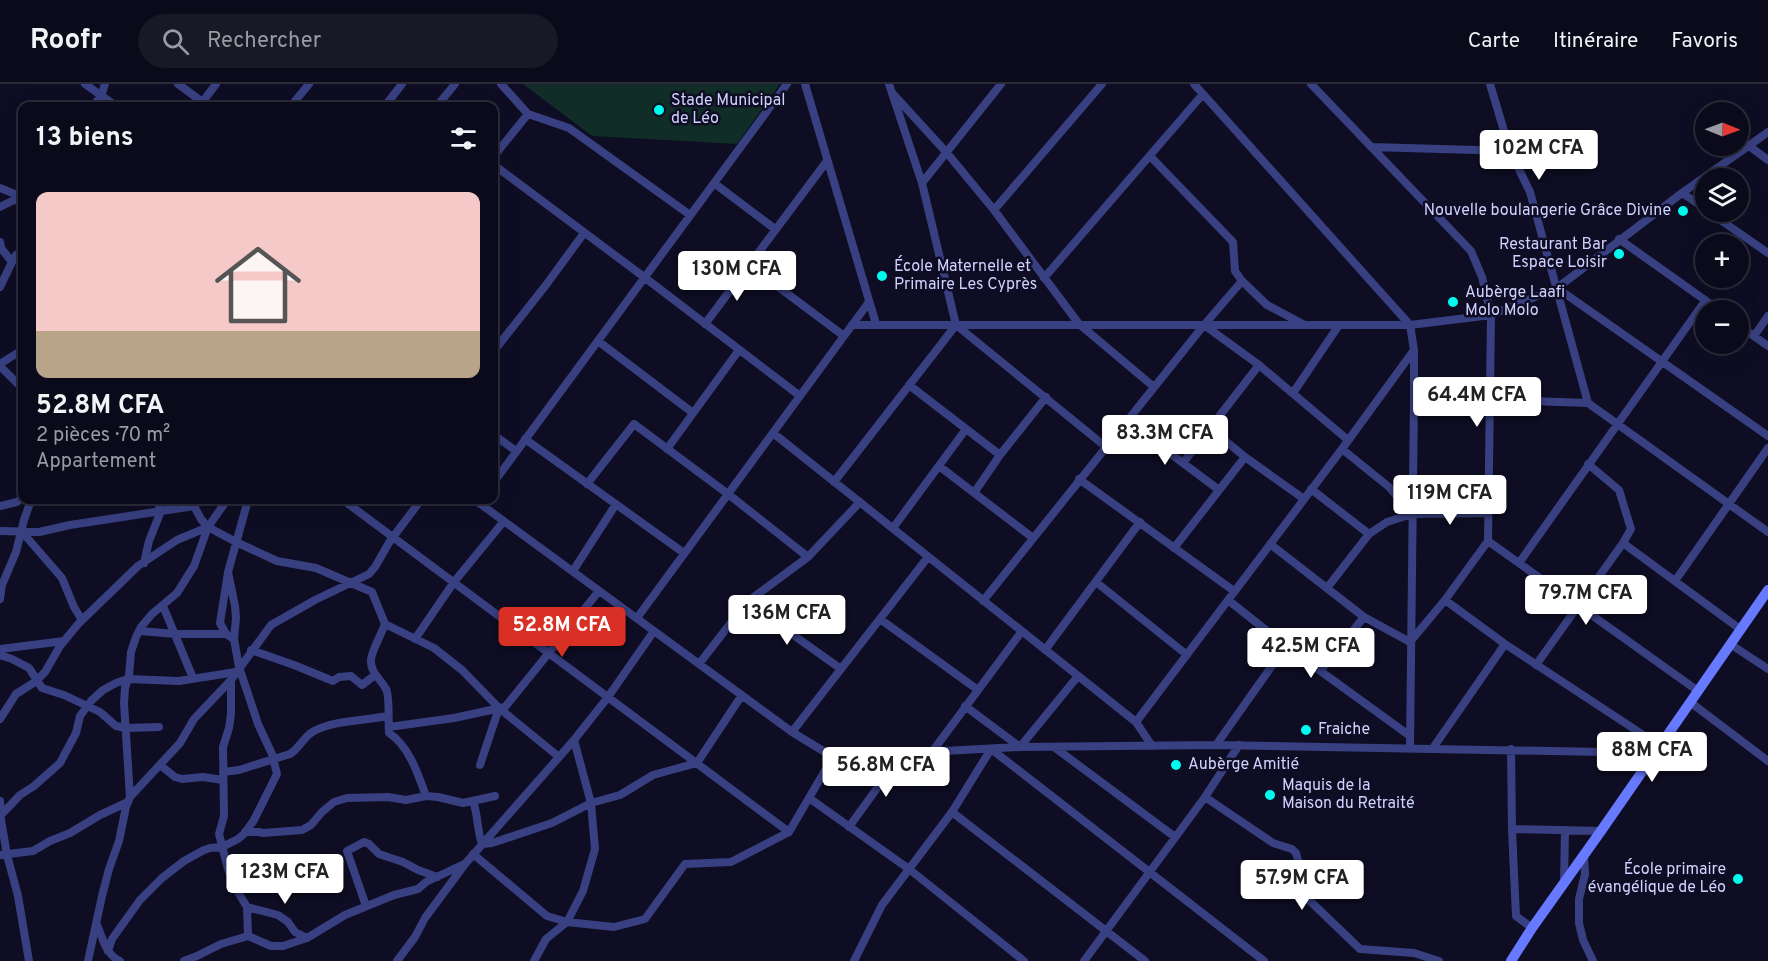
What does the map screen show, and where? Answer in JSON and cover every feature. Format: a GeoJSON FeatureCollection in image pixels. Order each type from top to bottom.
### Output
{"type":"FeatureCollection","features":[{"type":"Feature","properties":{"kind":"street"},"geometry":{"type":"LineString","coordinates":[[85,84],[110,102]]}},
{"type":"Feature","properties":{"kind":"street"},"geometry":{"type":"LineString","coordinates":[[96,102],[105,84]]}},
{"type":"Feature","properties":{"kind":"street"},"geometry":{"type":"LineString","coordinates":[[178,84],[199,102]]}},
{"type":"Feature","properties":{"kind":"street"},"geometry":{"type":"LineString","coordinates":[[205,102],[216,84]]}},
{"type":"Feature","properties":{"kind":"street"},"geometry":{"type":"LineString","coordinates":[[294,102],[309,84]]}},
{"type":"Feature","properties":{"kind":"street"},"geometry":{"type":"LineString","coordinates":[[388,102],[402,84]]}},
{"type":"Feature","properties":{"kind":"street"},"geometry":{"type":"LineString","coordinates":[[440,102],[455,84]]}},
{"type":"Feature","properties":{"kind":"street"},"geometry":{"type":"LineString","coordinates":[[501,84],[528,114],[569,128],[690,215]]}},
{"type":"Feature","properties":{"kind":"street"},"geometry":{"type":"LineString","coordinates":[[498,476],[787,84]]}},
{"type":"Feature","properties":{"kind":"street"},"geometry":{"type":"LineString","coordinates":[[805,84],[876,324]]}},
{"type":"Feature","properties":{"kind":"street"},"geometry":{"type":"LineString","coordinates":[[922,183],[1001,84]]}},
{"type":"Feature","properties":{"kind":"street"},"geometry":{"type":"LineString","coordinates":[[994,210],[1102,84]]}},
{"type":"Feature","properties":{"kind":"street"},"geometry":{"type":"LineString","coordinates":[[1194,84],[1410,325],[1414,350],[1410,747]]}},
{"type":"Feature","properties":{"kind":"street"},"geometry":{"type":"LineString","coordinates":[[1311,84],[1471,251],[1482,277],[1491,315],[1488,541],[1445,600],[1410,642]]}},
{"type":"Feature","properties":{"kind":"street"},"geometry":{"type":"LineString","coordinates":[[1490,84],[1510,151],[1530,192],[1588,403]]}},
{"type":"Feature","properties":{"kind":"street"},"geometry":{"type":"LineString","coordinates":[[890,88],[994,210],[1079,324],[1154,387]]}},
{"type":"Feature","properties":{"kind":"street"},"geometry":{"type":"LineString","coordinates":[[890,88],[922,183],[956,325],[1106,447]]}},
{"type":"Feature","properties":{"kind":"street"},"geometry":{"type":"LineString","coordinates":[[1044,278],[1203,94]]}},
{"type":"Feature","properties":{"kind":"street"},"geometry":{"type":"LineString","coordinates":[[498,151],[528,114]]}},
{"type":"Feature","properties":{"kind":"street"},"geometry":{"type":"LineString","coordinates":[[1768,132],[1749,146],[1768,160]]}},
{"type":"Feature","properties":{"kind":"street"},"geometry":{"type":"LineString","coordinates":[[1371,147],[1510,151]]}},
{"type":"Feature","properties":{"kind":"street"},"geometry":{"type":"LineString","coordinates":[[1150,156],[1233,242],[1235,271],[1242,281],[1267,305],[1304,325]]}},
{"type":"Feature","properties":{"kind":"street"},"geometry":{"type":"LineString","coordinates":[[852,325],[1410,325],[1491,315],[1557,288],[1619,239],[1735,156]]}},
{"type":"Feature","properties":{"kind":"street"},"geometry":{"type":"LineString","coordinates":[[705,324],[827,161]]}},
{"type":"Feature","properties":{"kind":"street"},"geometry":{"type":"LineString","coordinates":[[498,168],[800,396]]}},
{"type":"Feature","properties":{"kind":"street"},"geometry":{"type":"LineString","coordinates":[[714,183],[775,230]]}},
{"type":"Feature","properties":{"kind":"street"},"geometry":{"type":"LineString","coordinates":[[0,188],[18,197]]}},
{"type":"Feature","properties":{"kind":"street"},"geometry":{"type":"LineString","coordinates":[[1682,193],[1695,202]]}},
{"type":"Feature","properties":{"kind":"street"},"geometry":{"type":"LineString","coordinates":[[0,207],[18,200]]}},
{"type":"Feature","properties":{"kind":"street"},"geometry":{"type":"LineString","coordinates":[[1723,222],[1768,253]]}},
{"type":"Feature","properties":{"kind":"street"},"geometry":{"type":"LineString","coordinates":[[498,347],[584,232]]}},
{"type":"Feature","properties":{"kind":"street"},"geometry":{"type":"LineString","coordinates":[[1619,239],[1704,300]]}},
{"type":"Feature","properties":{"kind":"street"},"geometry":{"type":"LineString","coordinates":[[0,242],[1,248],[12,262]]}},
{"type":"Feature","properties":{"kind":"street"},"geometry":{"type":"LineString","coordinates":[[0,287],[18,254]]}},
{"type":"Feature","properties":{"kind":"street"},"geometry":{"type":"LineString","coordinates":[[749,265],[844,336]]}},
{"type":"Feature","properties":{"kind":"street"},"geometry":{"type":"LineString","coordinates":[[983,601],[1079,478],[1242,281]]}},
{"type":"Feature","properties":{"kind":"street"},"geometry":{"type":"LineString","coordinates":[[1557,288],[1768,436]]}},
{"type":"Feature","properties":{"kind":"street"},"geometry":{"type":"LineString","coordinates":[[637,618],[869,302]]}},
{"type":"Feature","properties":{"kind":"street"},"geometry":{"type":"LineString","coordinates":[[1519,563],[1695,315]]}},
{"type":"Feature","properties":{"kind":"street"},"geometry":{"type":"LineString","coordinates":[[1754,336],[1768,316]]}},
{"type":"Feature","properties":{"kind":"street"},"geometry":{"type":"LineString","coordinates":[[834,482],[956,325]]}},
{"type":"Feature","properties":{"kind":"street"},"geometry":{"type":"LineString","coordinates":[[1204,325],[1259,365],[1348,440]]}},
{"type":"Feature","properties":{"kind":"street"},"geometry":{"type":"LineString","coordinates":[[1293,393],[1339,325]]}},
{"type":"Feature","properties":{"kind":"street"},"geometry":{"type":"LineString","coordinates":[[1749,333],[1768,346]]}},
{"type":"Feature","properties":{"kind":"street"},"geometry":{"type":"LineString","coordinates":[[598,341],[693,413]]}},
{"type":"Feature","properties":{"kind":"street"},"geometry":{"type":"LineString","coordinates":[[667,449],[739,350]]}},
{"type":"Feature","properties":{"kind":"street"},"geometry":{"type":"LineString","coordinates":[[1136,722],[1414,350]]}},
{"type":"Feature","properties":{"kind":"street"},"geometry":{"type":"LineString","coordinates":[[18,353],[0,365],[18,386]]}},
{"type":"Feature","properties":{"kind":"street"},"geometry":{"type":"LineString","coordinates":[[1183,463],[1259,365]]}},
{"type":"Feature","properties":{"kind":"street"},"geometry":{"type":"LineString","coordinates":[[909,385],[1000,455]]}},
{"type":"Feature","properties":{"kind":"street"},"geometry":{"type":"LineString","coordinates":[[974,493],[1000,455],[1046,397]]}},
{"type":"Feature","properties":{"kind":"street"},"geometry":{"type":"LineString","coordinates":[[1414,397],[1588,403],[1768,532]]}},
{"type":"Feature","properties":{"kind":"street"},"geometry":{"type":"LineString","coordinates":[[1127,421],[1219,490]]}},
{"type":"Feature","properties":{"kind":"street"},"geometry":{"type":"LineString","coordinates":[[587,484],[634,424],[808,557]]}},
{"type":"Feature","properties":{"kind":"street"},"geometry":{"type":"LineString","coordinates":[[1210,428],[1245,457],[1304,499]]}},
{"type":"Feature","properties":{"kind":"street"},"geometry":{"type":"LineString","coordinates":[[893,528],[966,429]]}},
{"type":"Feature","properties":{"kind":"street"},"geometry":{"type":"LineString","coordinates":[[773,433],[1136,722],[1152,746]]}},
{"type":"Feature","properties":{"kind":"street"},"geometry":{"type":"LineString","coordinates":[[498,438],[516,451]]}},
{"type":"Feature","properties":{"kind":"street"},"geometry":{"type":"LineString","coordinates":[[525,439],[684,553]]}},
{"type":"Feature","properties":{"kind":"street"},"geometry":{"type":"LineString","coordinates":[[1675,581],[1768,448]]}},
{"type":"Feature","properties":{"kind":"street"},"geometry":{"type":"LineString","coordinates":[[1342,449],[1389,488],[1412,514]]}},
{"type":"Feature","properties":{"kind":"street"},"geometry":{"type":"LineString","coordinates":[[1174,548],[1245,457]]}},
{"type":"Feature","properties":{"kind":"street"},"geometry":{"type":"LineString","coordinates":[[1536,665],[1631,529],[1619,490],[1588,464]]}},
{"type":"Feature","properties":{"kind":"street"},"geometry":{"type":"LineString","coordinates":[[939,466],[1033,538]]}},
{"type":"Feature","properties":{"kind":"street"},"geometry":{"type":"LineString","coordinates":[[1079,478],[1234,591]]}},
{"type":"Feature","properties":{"kind":"street"},"geometry":{"type":"LineString","coordinates":[[1311,489],[1369,534]]}},
{"type":"Feature","properties":{"kind":"street"},"geometry":{"type":"LineString","coordinates":[[0,506],[18,501]]}},
{"type":"Feature","properties":{"kind":"street"},"geometry":{"type":"LineString","coordinates":[[699,664],[747,602],[808,557],[860,502]]}},
{"type":"Feature","properties":{"kind":"street"},"geometry":{"type":"LineString","coordinates":[[0,599],[2,585],[16,552],[31,504]]}},
{"type":"Feature","properties":{"kind":"street"},"geometry":{"type":"LineString","coordinates":[[144,563],[149,540],[160,511],[158,504]]}},
{"type":"Feature","properties":{"kind":"street"},"geometry":{"type":"LineString","coordinates":[[0,531],[39,532],[190,504]]}},
{"type":"Feature","properties":{"kind":"street"},"geometry":{"type":"LineString","coordinates":[[194,504],[201,519],[208,527],[236,542],[277,561],[316,568],[372,592],[385,624],[434,648],[462,670],[499,708],[560,757]]}},
{"type":"Feature","properties":{"kind":"street"},"geometry":{"type":"LineString","coordinates":[[90,960],[102,896],[129,800],[124,688],[128,679],[131,652],[140,631],[152,614],[177,593],[194,566],[208,527],[224,504]]}},
{"type":"Feature","properties":{"kind":"street"},"geometry":{"type":"LineString","coordinates":[[225,634],[220,623],[228,572],[247,504]]}},
{"type":"Feature","properties":{"kind":"street"},"geometry":{"type":"LineString","coordinates":[[349,504],[789,832]]}},
{"type":"Feature","properties":{"kind":"street"},"geometry":{"type":"LineString","coordinates":[[3,855],[33,851],[129,800],[180,743],[194,719],[231,680],[271,625],[315,600],[369,574],[418,504]]}},
{"type":"Feature","properties":{"kind":"street"},"geometry":{"type":"LineString","coordinates":[[483,504],[742,696],[792,732],[833,757],[1020,747],[1216,745],[1658,749]]}},
{"type":"Feature","properties":{"kind":"street"},"geometry":{"type":"LineString","coordinates":[[573,571],[616,504]]}},
{"type":"Feature","properties":{"kind":"street"},"geometry":{"type":"LineString","coordinates":[[1327,588],[1369,534],[1387,522],[1412,514],[1488,513]]}},
{"type":"Feature","properties":{"kind":"street"},"geometry":{"type":"LineString","coordinates":[[415,639],[454,582],[504,521]]}},
{"type":"Feature","properties":{"kind":"street"},"geometry":{"type":"LineString","coordinates":[[1045,650],[1140,522]]}},
{"type":"Feature","properties":{"kind":"street"},"geometry":{"type":"LineString","coordinates":[[0,719],[16,694],[45,672],[64,641],[82,620],[144,563],[177,540],[208,527]]}},
{"type":"Feature","properties":{"kind":"street"},"geometry":{"type":"LineString","coordinates":[[22,532],[62,578],[82,620]]}},
{"type":"Feature","properties":{"kind":"street"},"geometry":{"type":"LineString","coordinates":[[1488,541],[1698,691]]}},
{"type":"Feature","properties":{"kind":"street"},"geometry":{"type":"LineString","coordinates":[[1623,543],[1740,629]]}},
{"type":"Feature","properties":{"kind":"street"},"geometry":{"type":"LineString","coordinates":[[1270,544],[1364,617],[1410,642]]}},
{"type":"Feature","properties":{"kind":"street"},"geometry":{"type":"LineString","coordinates":[[792,732],[928,557]]}},
{"type":"Feature","properties":{"kind":"street"},"geometry":{"type":"LineString","coordinates":[[108,951],[112,939],[151,888],[184,861],[210,848],[222,848],[245,832],[277,774],[238,670],[234,639],[236,618],[228,572]]}},
{"type":"Feature","properties":{"kind":"street"},"geometry":{"type":"LineString","coordinates":[[1096,582],[1187,655]]}},
{"type":"Feature","properties":{"kind":"street"},"geometry":{"type":"LineString","coordinates":[[1511,961],[1768,590]]}},
{"type":"Feature","properties":{"kind":"street"},"geometry":{"type":"LineString","coordinates":[[388,727],[454,718],[505,707],[600,591]]}},
{"type":"Feature","properties":{"kind":"street"},"geometry":{"type":"LineString","coordinates":[[1227,600],[1410,736]]}},
{"type":"Feature","properties":{"kind":"street"},"geometry":{"type":"LineString","coordinates":[[1445,600],[1658,749]]}},
{"type":"Feature","properties":{"kind":"street"},"geometry":{"type":"LineString","coordinates":[[747,602],[841,669]]}},
{"type":"Feature","properties":{"kind":"street"},"geometry":{"type":"LineString","coordinates":[[163,606],[193,678]]}},
{"type":"Feature","properties":{"kind":"street"},"geometry":{"type":"LineString","coordinates":[[1321,670],[1364,617]]}},
{"type":"Feature","properties":{"kind":"street"},"geometry":{"type":"LineString","coordinates":[[880,619],[978,690]]}},
{"type":"Feature","properties":{"kind":"street"},"geometry":{"type":"LineString","coordinates":[[385,624],[371,660],[375,675],[388,692],[389,733],[398,739],[409,757],[426,796]]}},
{"type":"Feature","properties":{"kind":"street"},"geometry":{"type":"LineString","coordinates":[[140,631],[225,634],[234,639]]}},
{"type":"Feature","properties":{"kind":"street"},"geometry":{"type":"LineString","coordinates":[[397,961],[415,937],[424,918],[465,864],[574,740],[608,697],[654,631]]}},
{"type":"Feature","properties":{"kind":"street"},"geometry":{"type":"LineString","coordinates":[[932,752],[1022,632]]}},
{"type":"Feature","properties":{"kind":"street"},"geometry":{"type":"LineString","coordinates":[[0,649],[64,641]]}},
{"type":"Feature","properties":{"kind":"street"},"geometry":{"type":"LineString","coordinates":[[1433,748],[1505,644]]}},
{"type":"Feature","properties":{"kind":"street"},"geometry":{"type":"LineString","coordinates":[[1730,644],[1768,669]]}},
{"type":"Feature","properties":{"kind":"street"},"geometry":{"type":"LineString","coordinates":[[1216,745],[1286,646]]}},
{"type":"Feature","properties":{"kind":"street"},"geometry":{"type":"LineString","coordinates":[[251,650],[333,681],[339,677],[351,676],[362,685],[375,675]]}},
{"type":"Feature","properties":{"kind":"street"},"geometry":{"type":"LineString","coordinates":[[0,655],[29,668],[42,688],[64,695],[100,712],[116,726],[159,727]]}},
{"type":"Feature","properties":{"kind":"street"},"geometry":{"type":"LineString","coordinates":[[1,815],[20,795],[60,763],[71,745],[80,716],[103,690],[128,679],[178,681],[238,670]]}},
{"type":"Feature","properties":{"kind":"street"},"geometry":{"type":"LineString","coordinates":[[1020,747],[1078,676]]}},
{"type":"Feature","properties":{"kind":"street"},"geometry":{"type":"LineString","coordinates":[[231,680],[231,714],[223,747],[224,816],[219,834],[235,887],[247,908],[248,936]]}},
{"type":"Feature","properties":{"kind":"street"},"geometry":{"type":"LineString","coordinates":[[482,844],[492,843],[552,823],[591,803],[620,795],[653,775],[697,763],[742,696]]}},
{"type":"Feature","properties":{"kind":"street"},"geometry":{"type":"LineString","coordinates":[[1690,702],[1768,761]]}},
{"type":"Feature","properties":{"kind":"street"},"geometry":{"type":"LineString","coordinates":[[965,706],[1020,747]]}},
{"type":"Feature","properties":{"kind":"street"},"geometry":{"type":"LineString","coordinates":[[480,765],[499,708]]}},
{"type":"Feature","properties":{"kind":"street"},"geometry":{"type":"LineString","coordinates":[[160,765],[175,777],[182,779],[223,776],[297,750],[307,736],[322,728],[387,716]]}},
{"type":"Feature","properties":{"kind":"street"},"geometry":{"type":"LineString","coordinates":[[534,961],[546,939],[567,922],[583,891],[595,849],[591,803],[574,740]]}},
{"type":"Feature","properties":{"kind":"street"},"geometry":{"type":"LineString","coordinates":[[1084,961],[1205,797],[1239,745]]}},
{"type":"Feature","properties":{"kind":"street"},"geometry":{"type":"LineString","coordinates":[[1054,747],[1175,837]]}},
{"type":"Feature","properties":{"kind":"street"},"geometry":{"type":"LineString","coordinates":[[854,961],[882,905],[952,812],[991,749]]}},
{"type":"Feature","properties":{"kind":"street"},"geometry":{"type":"LineString","coordinates":[[991,749],[1264,961]]}},
{"type":"Feature","properties":{"kind":"street"},"geometry":{"type":"LineString","coordinates":[[1511,749],[1516,916],[1532,928]]}},
{"type":"Feature","properties":{"kind":"street"},"geometry":{"type":"LineString","coordinates":[[849,827],[901,755]]}},
{"type":"Feature","properties":{"kind":"street"},"geometry":{"type":"LineString","coordinates":[[473,854],[547,916],[567,922],[614,927],[645,919],[685,864],[731,862],[789,832],[833,757]]}},
{"type":"Feature","properties":{"kind":"street"},"geometry":{"type":"LineString","coordinates":[[245,832],[302,830],[311,825],[334,802],[347,798],[388,797],[406,800],[426,796],[463,803],[495,796]]}},
{"type":"Feature","properties":{"kind":"street"},"geometry":{"type":"LineString","coordinates":[[1205,797],[1273,843],[1292,849],[1296,853],[1309,900],[1360,949],[1414,953],[1439,961]]}},
{"type":"Feature","properties":{"kind":"street"},"geometry":{"type":"LineString","coordinates":[[808,798],[909,869],[1024,961]]}},
{"type":"Feature","properties":{"kind":"street"},"geometry":{"type":"LineString","coordinates":[[0,801],[3,855],[18,896],[29,961]]}},
{"type":"Feature","properties":{"kind":"street"},"geometry":{"type":"LineString","coordinates":[[473,801],[482,844]]}},
{"type":"Feature","properties":{"kind":"street"},"geometry":{"type":"LineString","coordinates":[[952,812],[1145,961]]}},
{"type":"Feature","properties":{"kind":"street"},"geometry":{"type":"LineString","coordinates":[[1512,829],[1601,831]]}},
{"type":"Feature","properties":{"kind":"street"},"geometry":{"type":"LineString","coordinates":[[1564,883],[1565,830]]}},
{"type":"Feature","properties":{"kind":"street"},"geometry":{"type":"LineString","coordinates":[[366,906],[347,851],[358,844],[364,842],[369,844],[379,854],[437,877]]}},
{"type":"Feature","properties":{"kind":"street"},"geometry":{"type":"LineString","coordinates":[[1584,855],[1585,874],[1579,899],[1579,923],[1583,940],[1593,961]]}},
{"type":"Feature","properties":{"kind":"street"},"geometry":{"type":"LineString","coordinates":[[184,961],[220,944],[248,936],[271,946],[283,946],[307,938],[345,915],[394,895],[418,890],[426,882],[465,864]]}},
{"type":"Feature","properties":{"kind":"street"},"geometry":{"type":"LineString","coordinates":[[247,908],[278,915],[288,922],[295,932],[307,938]]}},
{"type":"Feature","properties":{"kind":"street"},"geometry":{"type":"LineString","coordinates":[[97,925],[108,951],[120,961]]}},
{"type":"Feature","properties":{"kind":"green space","name":"Stade Municipal de Léo"},"geometry":{"type":"Polygon","coordinates":[[[523,84],[780,84],[737,144],[592,136],[523,84]]]}},
{"type":"Feature","properties":{"kind":"place","name":"Stade Municipal de Léo"},"geometry":{"type":"Point","coordinates":[659,110]}},
{"type":"Feature","properties":{"kind":"place","name":"Nouvelle boulangerie Grâce Divine"},"geometry":{"type":"Point","coordinates":[1683,211]}},
{"type":"Feature","properties":{"kind":"place","name":"Restaurant Bar Espace Loisir"},"geometry":{"type":"Point","coordinates":[1619,254]}},
{"type":"Feature","properties":{"kind":"place","name":"École Maternelle et Primaire Les Cyprès"},"geometry":{"type":"Point","coordinates":[882,276]}},
{"type":"Feature","properties":{"kind":"place","name":"Aubèrge Laafi Molo Molo"},"geometry":{"type":"Point","coordinates":[1453,302]}},
{"type":"Feature","properties":{"kind":"place","name":"Fraiche"},"geometry":{"type":"Point","coordinates":[1306,730]}},
{"type":"Feature","properties":{"kind":"place","name":"Aubèrge Amitié"},"geometry":{"type":"Point","coordinates":[1176,765]}},
{"type":"Feature","properties":{"kind":"place","name":"Maquis de la Maison du Retraité"},"geometry":{"type":"Point","coordinates":[1270,795]}},
{"type":"Feature","properties":{"kind":"place","name":"École primaire évangélique de Léo"},"geometry":{"type":"Point","coordinates":[1738,879]}}]}
